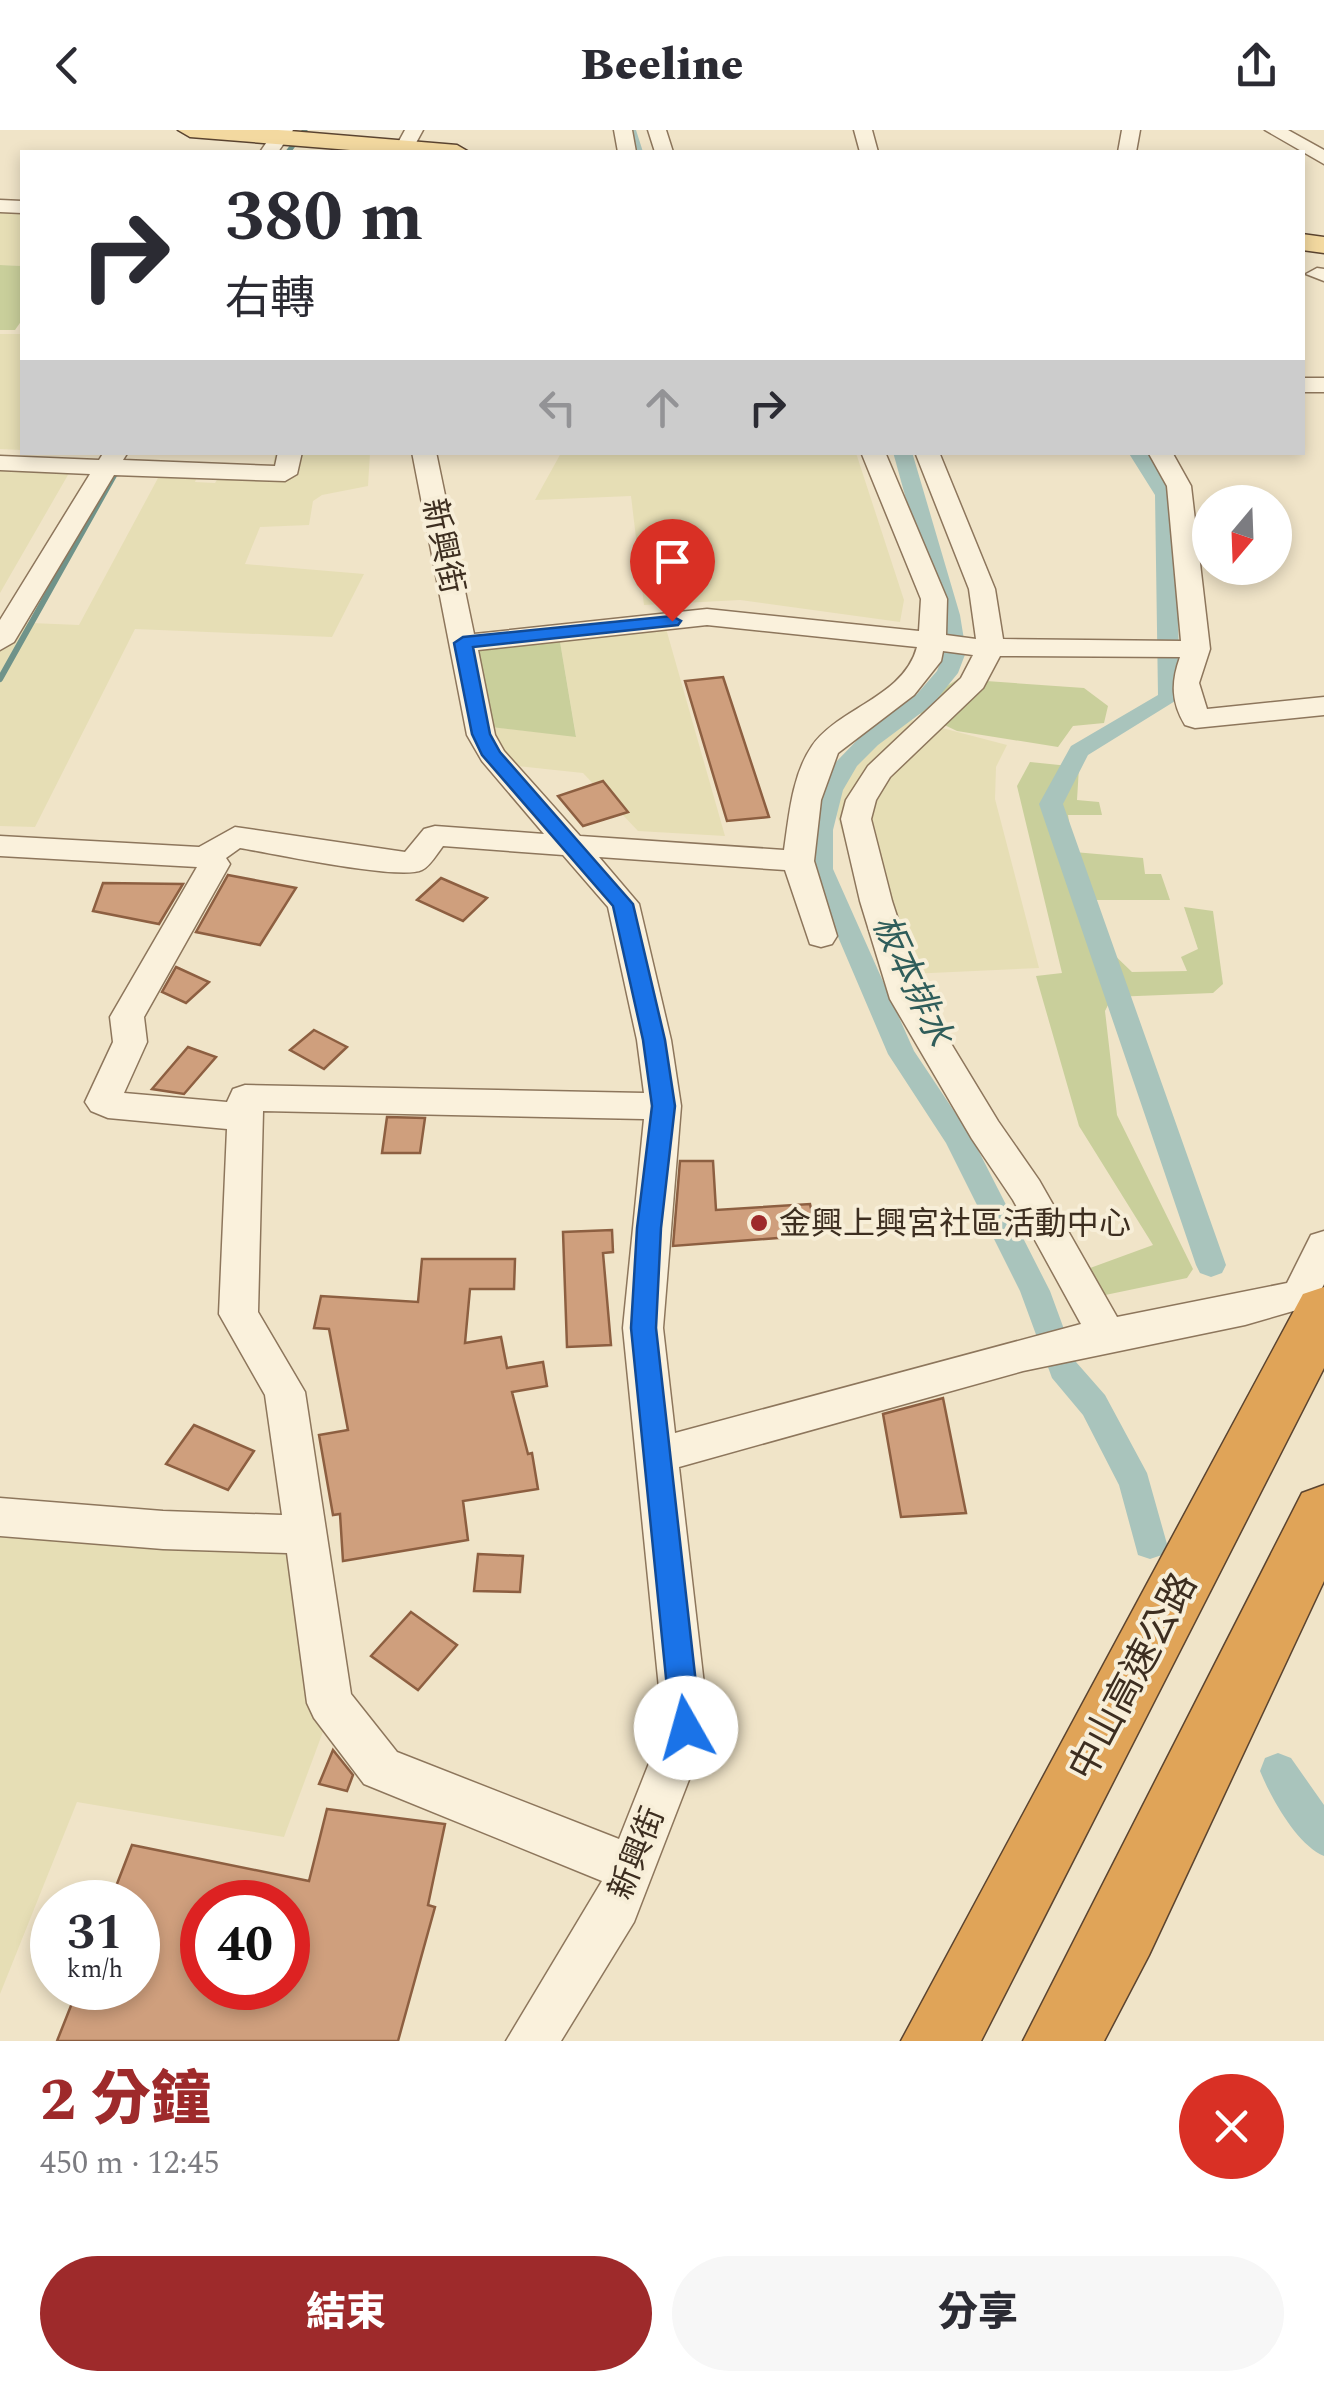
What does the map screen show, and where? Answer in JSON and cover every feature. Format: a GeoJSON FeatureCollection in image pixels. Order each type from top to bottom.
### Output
{"type":"FeatureCollection","features":[{"type":"Feature","properties":{"kind":"highway","name":"中山高速公路"},"geometry":{"type":"LineString","coordinates":[[940,2041],[1324,1311]]}},
{"type":"Feature","properties":{"kind":"highway"},"geometry":{"type":"LineString","coordinates":[[1062,2041],[1123,1929],[1324,1512]]}},
{"type":"Feature","properties":{"kind":"main road"},"geometry":{"type":"LineString","coordinates":[[190,130],[407,143],[447,150]]}},
{"type":"Feature","properties":{"kind":"street"},"geometry":{"type":"LineString","coordinates":[[1274,130],[1324,158]]}},
{"type":"Feature","properties":{"kind":"street"},"geometry":{"type":"LineString","coordinates":[[0,463],[112,460],[285,474],[289,455]]}},
{"type":"Feature","properties":{"kind":"street","name":"新興街"},"geometry":{"type":"LineString","coordinates":[[425,455],[486,745],[623,904],[654,1040],[663,1106],[643,1328],[686,1728],[616,1905],[532,2041]]}},
{"type":"Feature","properties":{"kind":"street"},"geometry":{"type":"LineString","coordinates":[[821,936],[798,862],[806,800],[825,749],[904,689],[928,662],[932,642],[934,600],[873,455]]}},
{"type":"Feature","properties":{"kind":"street"},"geometry":{"type":"LineString","coordinates":[[928,455],[982,589],[991,647],[972,682],[878,772],[861,800],[856,819],[876,901],[907,999],[985,1130],[1026,1190],[1108,1334]]}},
{"type":"Feature","properties":{"kind":"street"},"geometry":{"type":"LineString","coordinates":[[1162,455],[1178,486],[1196,649],[1186,682],[1196,718],[1324,706]]}},
{"type":"Feature","properties":{"kind":"street"},"geometry":{"type":"LineString","coordinates":[[0,642],[112,460]]}},
{"type":"Feature","properties":{"kind":"street"},"geometry":{"type":"LineString","coordinates":[[463,643],[706,618],[991,647],[1196,649]]}},
{"type":"Feature","properties":{"kind":"street"},"geometry":{"type":"LineString","coordinates":[[0,846],[206,857],[235,837],[383,861],[413,862],[435,836],[798,862]]}},
{"type":"Feature","properties":{"kind":"street"},"geometry":{"type":"LineString","coordinates":[[206,857],[214,864],[127,1017],[130,1042],[103,1102],[244,1118]]}},
{"type":"Feature","properties":{"kind":"street"},"geometry":{"type":"LineString","coordinates":[[630,1868],[381,1768],[330,1703],[285,1392],[238,1314],[244,1118],[245,1098],[663,1106]]}},
{"type":"Feature","properties":{"kind":"street"},"geometry":{"type":"LineString","coordinates":[[655,1456],[973,1366],[1108,1334],[1264,1306],[1300,1294],[1324,1246]]}},
{"type":"Feature","properties":{"kind":"street"},"geometry":{"type":"LineString","coordinates":[[0,1518],[306,1536]]}},
{"type":"Feature","properties":{"kind":"shaded area"},"geometry":{"type":"Polygon","coordinates":[[[0,209],[20,210],[20,266],[0,265],[0,209]]]}},
{"type":"Feature","properties":{"kind":"shaded area"},"geometry":{"type":"Polygon","coordinates":[[[0,334],[20,334],[20,450],[0,449],[0,334]]]}},
{"type":"Feature","properties":{"kind":"shaded area"},"geometry":{"type":"Polygon","coordinates":[[[275,455],[370,455],[368,486],[322,495],[313,501],[309,525],[260,527],[245,564],[364,574],[332,637],[135,629],[35,827],[0,826],[0,634],[7,622],[79,625],[165,465],[201,466],[195,482],[215,483],[224,468],[273,465],[275,455]]]}},
{"type":"Feature","properties":{"kind":"shaded area"},"geometry":{"type":"Polygon","coordinates":[[[560,455],[857,455],[904,600],[900,622],[740,600],[644,605],[631,496],[535,500],[560,455]]]}},
{"type":"Feature","properties":{"kind":"shaded area"},"geometry":{"type":"Polygon","coordinates":[[[0,458],[76,461],[0,593],[0,458]]]}},
{"type":"Feature","properties":{"kind":"shaded area"},"geometry":{"type":"Polygon","coordinates":[[[663,618],[725,836],[638,831],[583,773],[507,765],[473,725],[576,736],[557,624],[663,618]]]}},
{"type":"Feature","properties":{"kind":"shaded area"},"geometry":{"type":"Polygon","coordinates":[[[900,717],[1007,745],[996,767],[995,799],[1039,968],[887,975],[837,816],[841,788],[851,767],[900,717]]]}},
{"type":"Feature","properties":{"kind":"shaded area"},"geometry":{"type":"Polygon","coordinates":[[[0,1509],[290,1534],[331,1710],[284,1837],[77,1802],[46,1880],[30,1880],[30,1919],[0,1994],[0,1509]]]}},
{"type":"Feature","properties":{"kind":"green space"},"geometry":{"type":"Polygon","coordinates":[[[0,265],[20,266],[20,323],[15,330],[0,330],[0,265]]]}},
{"type":"Feature","properties":{"kind":"green space"},"geometry":{"type":"Polygon","coordinates":[[[557,624],[576,737],[473,725],[459,637],[557,624]]]}},
{"type":"Feature","properties":{"kind":"green space"},"geometry":{"type":"Polygon","coordinates":[[[958,679],[1084,688],[1108,706],[1104,723],[1073,726],[1058,747],[957,731],[911,709],[958,679]]]}},
{"type":"Feature","properties":{"kind":"green space"},"geometry":{"type":"Polygon","coordinates":[[[1030,762],[1079,767],[1077,800],[1099,802],[1102,815],[1068,815],[1074,852],[1143,858],[1145,874],[1161,874],[1170,900],[1091,900],[1105,946],[1132,972],[1187,971],[1181,957],[1198,949],[1184,907],[1213,911],[1223,984],[1213,993],[1112,997],[1105,1011],[1117,1115],[1193,1269],[1187,1278],[1086,1299],[1071,1275],[1153,1245],[1079,1126],[1036,976],[1062,973],[1017,786],[1030,762]]]}},
{"type":"Feature","properties":{"kind":"building"},"geometry":{"type":"Polygon","coordinates":[[[723,677],[769,817],[727,821],[685,681],[723,677]]]}},
{"type":"Feature","properties":{"kind":"building"},"geometry":{"type":"Polygon","coordinates":[[[603,781],[628,812],[583,826],[558,796],[603,781]]]}},
{"type":"Feature","properties":{"kind":"building"},"geometry":{"type":"Polygon","coordinates":[[[228,875],[296,888],[260,945],[196,932],[228,875]]]}},
{"type":"Feature","properties":{"kind":"building"},"geometry":{"type":"Polygon","coordinates":[[[441,878],[487,898],[463,921],[417,900],[441,878]]]}},
{"type":"Feature","properties":{"kind":"building"},"geometry":{"type":"Polygon","coordinates":[[[103,883],[183,884],[159,924],[93,911],[103,883]]]}},
{"type":"Feature","properties":{"kind":"building"},"geometry":{"type":"Polygon","coordinates":[[[176,967],[209,982],[186,1003],[162,992],[176,967]]]}},
{"type":"Feature","properties":{"kind":"building"},"geometry":{"type":"Polygon","coordinates":[[[314,1030],[347,1047],[324,1069],[290,1050],[314,1030]]]}},
{"type":"Feature","properties":{"kind":"building"},"geometry":{"type":"Polygon","coordinates":[[[188,1047],[216,1057],[184,1094],[152,1089],[188,1047]]]}},
{"type":"Feature","properties":{"kind":"building"},"geometry":{"type":"Polygon","coordinates":[[[387,1117],[425,1118],[420,1153],[382,1153],[387,1117]]]}},
{"type":"Feature","properties":{"kind":"building"},"geometry":{"type":"Polygon","coordinates":[[[680,1161],[713,1161],[716,1210],[810,1204],[817,1235],[673,1246],[680,1161]]]}},
{"type":"Feature","properties":{"kind":"building"},"geometry":{"type":"Polygon","coordinates":[[[612,1230],[613,1252],[603,1253],[611,1345],[567,1347],[563,1232],[612,1230]]]}},
{"type":"Feature","properties":{"kind":"building"},"geometry":{"type":"Polygon","coordinates":[[[422,1259],[515,1259],[514,1289],[470,1289],[465,1343],[501,1337],[507,1368],[543,1362],[547,1386],[512,1392],[528,1454],[532,1453],[538,1489],[463,1501],[468,1540],[343,1561],[340,1514],[333,1515],[319,1435],[348,1430],[329,1329],[314,1328],[321,1296],[418,1302],[422,1259]]]}},
{"type":"Feature","properties":{"kind":"building"},"geometry":{"type":"Polygon","coordinates":[[[943,1398],[966,1513],[901,1517],[883,1414],[943,1398]]]}},
{"type":"Feature","properties":{"kind":"building"},"geometry":{"type":"Polygon","coordinates":[[[194,1425],[254,1451],[228,1490],[166,1464],[194,1425]]]}},
{"type":"Feature","properties":{"kind":"building"},"geometry":{"type":"Polygon","coordinates":[[[478,1554],[523,1556],[520,1592],[474,1591],[478,1554]]]}},
{"type":"Feature","properties":{"kind":"building"},"geometry":{"type":"Polygon","coordinates":[[[411,1612],[457,1645],[418,1690],[371,1656],[411,1612]]]}},
{"type":"Feature","properties":{"kind":"building"},"geometry":{"type":"Polygon","coordinates":[[[333,1750],[353,1775],[347,1791],[319,1784],[333,1750]]]}},
{"type":"Feature","properties":{"kind":"building"},"geometry":{"type":"Polygon","coordinates":[[[327,1809],[445,1824],[428,1905],[435,1907],[398,2041],[57,2041],[69,2010],[160,2010],[160,1880],[118,1880],[132,1845],[304,1880],[180,1880],[180,2010],[310,2010],[309,1880],[327,1809]]]}},
{"type":"Feature","properties":{"kind":"waterway"},"geometry":{"type":"LineString","coordinates":[[290,150],[305,130]]}},
{"type":"Feature","properties":{"kind":"waterway","name":"板本排水"},"geometry":{"type":"LineString","coordinates":[[629,130],[635,150]]}},
{"type":"Feature","properties":{"kind":"waterway","name":"板本排水"},"geometry":{"type":"LineString","coordinates":[[903,455],[949,615],[955,652],[947,673],[925,699],[870,740],[848,762],[831,790],[821,830],[821,869],[902,1054],[958,1138],[1035,1291],[1063,1369],[1094,1405],[1135,1483],[1150,1544]]}},
{"type":"Feature","properties":{"kind":"waterway"},"geometry":{"type":"LineString","coordinates":[[1139,455],[1165,495],[1169,698],[1079,751],[1051,804],[1211,1265]]}},
{"type":"Feature","properties":{"kind":"waterway"},"geometry":{"type":"LineString","coordinates":[[0,679],[117,470]]}},
{"type":"Feature","properties":{"kind":"waterway","name":"板本排水"},"geometry":{"type":"LineString","coordinates":[[1278,1771],[1324,1837]]}},
{"type":"Feature","properties":{"kind":"place","name":"金興上興宮社區活動中心"},"geometry":{"type":"Point","coordinates":[759,1223]}},
{"type":"Feature","properties":{"kind":"route"},"geometry":{"type":"LineString","coordinates":[[672,621],[463,643],[481,734],[492,755],[623,904],[654,1040],[663,1106],[643,1328],[686,1728]]}}]}
